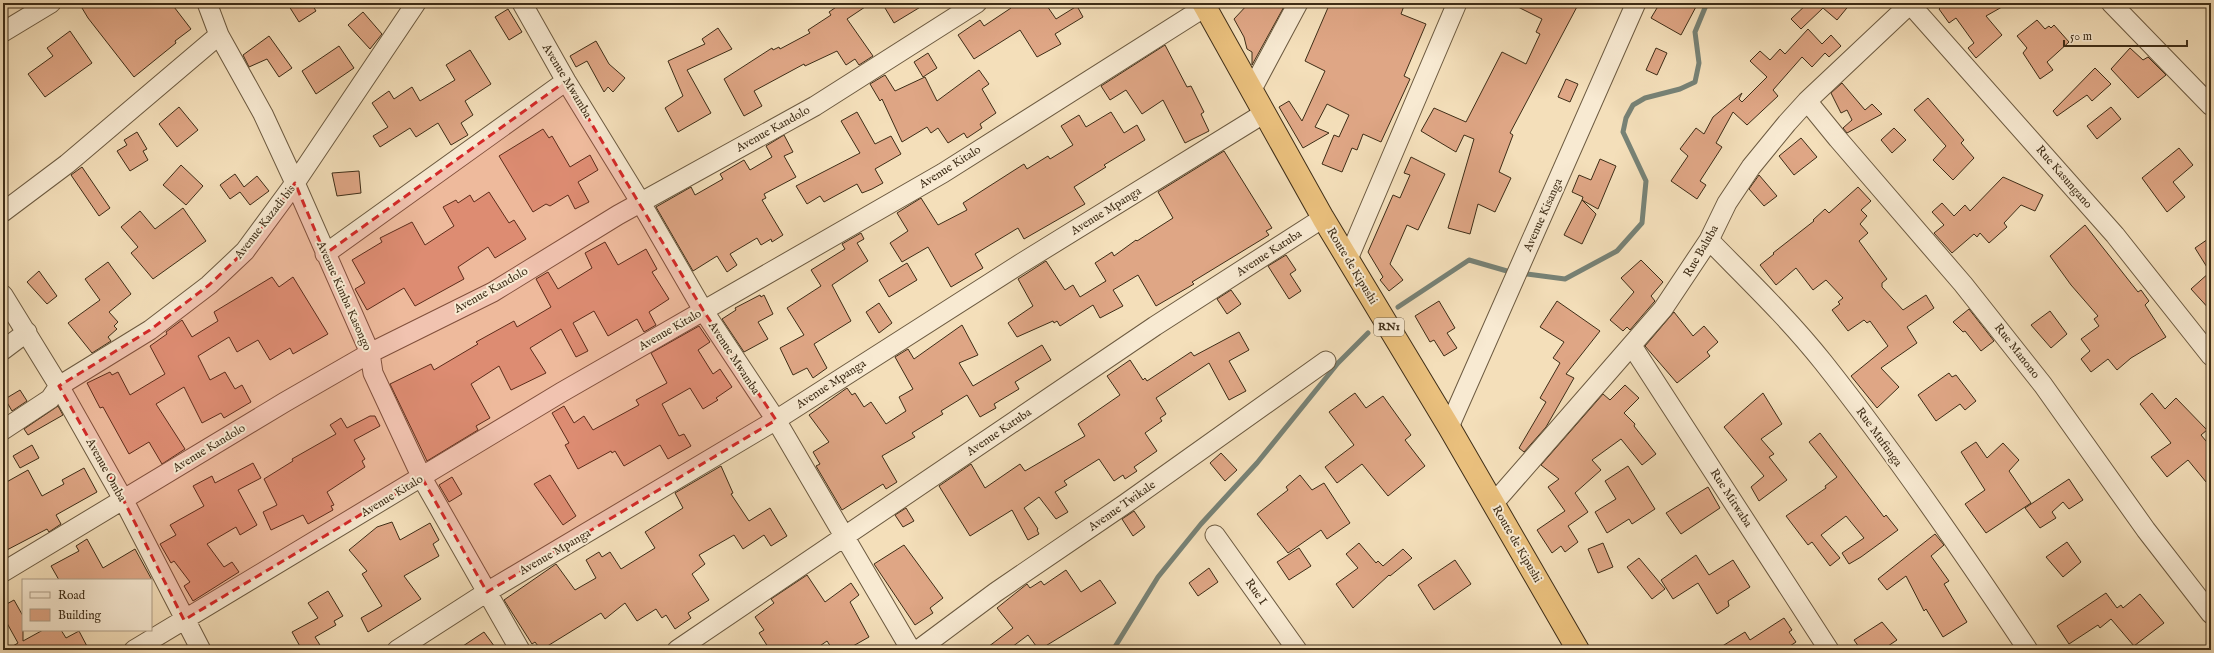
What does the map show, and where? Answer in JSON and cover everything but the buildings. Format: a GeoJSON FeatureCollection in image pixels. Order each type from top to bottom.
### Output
{"type":"FeatureCollection","features":[{"type":"Feature","properties":{"kind":"highway","name":"Route de Kipushi"},"geometry":{"type":"LineString","coordinates":[[1204,5],[1263,114],[1323,218],[1449,427],[1578,650]]}},
{"type":"Feature","properties":{"kind":"street"},"geometry":{"type":"LineString","coordinates":[[3,32],[51,3]]}},
{"type":"Feature","properties":{"kind":"street","name":"Avenue Kimba Kasongo"},"geometry":{"type":"LineString","coordinates":[[207,3],[219,36],[263,114],[295,183],[325,254],[370,353],[373,373],[422,478],[520,650]]}},
{"type":"Feature","properties":{"kind":"street","name":"Avenue Kazadi bis"},"geometry":{"type":"LineString","coordinates":[[3,430],[50,399],[59,386],[150,330],[209,285],[245,251],[295,183],[416,3]]}},
{"type":"Feature","properties":{"kind":"street","name":"Avenue Mwamba"},"geometry":{"type":"LineString","coordinates":[[522,3],[566,81],[641,203],[703,310],[776,420],[911,650]]}},
{"type":"Feature","properties":{"kind":"street","name":"Avenue Kandolo"},"geometry":{"type":"LineString","coordinates":[[3,572],[370,353],[493,292],[618,215],[815,106],[977,3]]}},
{"type":"Feature","properties":{"kind":"street"},"geometry":{"type":"LineString","coordinates":[[1251,91],[1298,3]]}},
{"type":"Feature","properties":{"kind":"street"},"geometry":{"type":"LineString","coordinates":[[1348,259],[1457,3]]}},
{"type":"Feature","properties":{"kind":"street","name":"Avenue Kisanga"},"geometry":{"type":"LineString","coordinates":[[1449,427],[1636,3]]}},
{"type":"Feature","properties":{"kind":"street","name":"Rue Baluba"},"geometry":{"type":"LineString","coordinates":[[1493,504],[1663,309],[1709,240],[1727,203],[1750,167],[1807,101],[1910,3]]}},
{"type":"Feature","properties":{"kind":"street","name":"Rue Kasungano"},"geometry":{"type":"LineString","coordinates":[[1910,3],[2115,235],[2211,356]]}},
{"type":"Feature","properties":{"kind":"street"},"geometry":{"type":"LineString","coordinates":[[2111,3],[2211,106]]}},
{"type":"Feature","properties":{"kind":"street","name":"Avenue Kitalo"},"geometry":{"type":"LineString","coordinates":[[134,650],[422,478],[562,392],[942,173],[1204,5]]}},
{"type":"Feature","properties":{"kind":"street"},"geometry":{"type":"LineString","coordinates":[[3,212],[67,164],[219,36]]}},
{"type":"Feature","properties":{"kind":"street"},"geometry":{"type":"LineString","coordinates":[[325,254],[566,81]]}},
{"type":"Feature","properties":{"kind":"street","name":"Rue Manono"},"geometry":{"type":"LineString","coordinates":[[1807,101],[1963,284],[2039,379],[2146,530],[2211,614]]}},
{"type":"Feature","properties":{"kind":"street","name":"Avenue Mpanga"},"geometry":{"type":"LineString","coordinates":[[397,650],[487,592],[776,420],[1020,264],[1263,114]]}},
{"type":"Feature","properties":{"kind":"street","name":"Avenue Katuba"},"geometry":{"type":"LineString","coordinates":[[677,650],[1155,326],[1323,218]]}},
{"type":"Feature","properties":{"kind":"street","name":"Rue Mufunga"},"geometry":{"type":"LineString","coordinates":[[1709,240],[1773,306],[1822,361],[1870,423],[1982,580],[2028,650]]}},
{"type":"Feature","properties":{"kind":"street","name":"Avenue Omba"},"geometry":{"type":"LineString","coordinates":[[3,295],[59,386],[123,499],[184,620],[201,650]]}},
{"type":"Feature","properties":{"kind":"street"},"geometry":{"type":"LineString","coordinates":[[3,350],[27,332]]}},
{"type":"Feature","properties":{"kind":"street","name":"Rue Mitwaba"},"geometry":{"type":"LineString","coordinates":[[1632,346],[1829,650]]}},
{"type":"Feature","properties":{"kind":"street","name":"Avenue Twikale"},"geometry":{"type":"LineString","coordinates":[[918,650],[996,592],[1125,504],[1326,361]]}},
{"type":"Feature","properties":{"kind":"street","name":"Rue I"},"geometry":{"type":"LineString","coordinates":[[1215,535],[1297,650]]}},
{"type":"Feature","properties":{"kind":"highlighted area"},"geometry":{"type":"Polygon","coordinates":[[[566,81],[703,310],[776,420],[487,592],[422,478],[184,620],[123,499],[59,386],[150,330],[209,285],[245,251],[295,183],[325,254],[566,81]]]}},
{"type":"Feature","properties":{"kind":"waterway"},"geometry":{"type":"LineString","coordinates":[[1527,274],[1565,279],[1617,251],[1642,223],[1646,181],[1623,132],[1626,118],[1633,105],[1645,98],[1680,89],[1695,82],[1699,63],[1695,32],[1707,3]]}},
{"type":"Feature","properties":{"kind":"waterway"},"geometry":{"type":"LineString","coordinates":[[1398,307],[1469,260],[1507,271]]}},
{"type":"Feature","properties":{"kind":"waterway"},"geometry":{"type":"LineString","coordinates":[[1113,650],[1158,577],[1201,524],[1257,463],[1338,363],[1368,333]]}}]}
